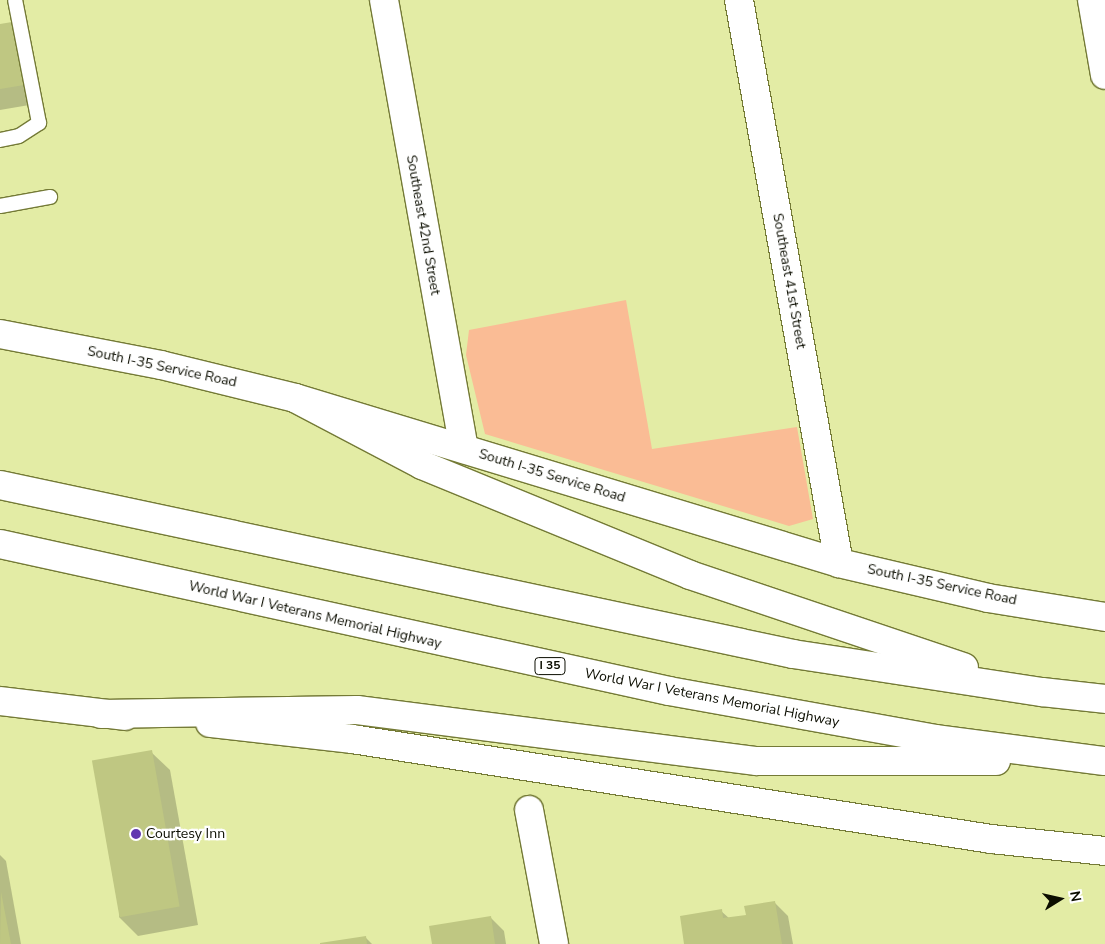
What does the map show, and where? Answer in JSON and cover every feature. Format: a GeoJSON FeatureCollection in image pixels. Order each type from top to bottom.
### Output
{"type":"FeatureCollection","features":[{"type":"Feature","properties":{"kind":"main road","name":"Southeast 42nd Street"},"geometry":{"type":"LineString","coordinates":[[384,0],[464,449]]}},
{"type":"Feature","properties":{"kind":"main road","name":"Southeast 41st Street"},"geometry":{"type":"LineString","coordinates":[[739,0],[840,562]]}},
{"type":"Feature","properties":{"kind":"main road"},"geometry":{"type":"LineString","coordinates":[[1092,0],[1105,75]]}},
{"type":"Feature","properties":{"kind":"main road","name":"South I-35 Service Road"},"geometry":{"type":"LineString","coordinates":[[0,334],[161,365],[295,398],[840,562],[988,598],[1105,617]]}},
{"type":"Feature","properties":{"kind":"main road"},"geometry":{"type":"LineString","coordinates":[[295,398],[422,464],[690,575],[1042,692]]}},
{"type":"Feature","properties":{"kind":"main road"},"geometry":{"type":"LineString","coordinates":[[0,485],[793,654],[1042,692],[1105,699]]}},
{"type":"Feature","properties":{"kind":"main road","name":"World War I Veterans Memorial Highway"},"geometry":{"type":"LineString","coordinates":[[0,544],[669,691],[935,739],[1105,761]]}},
{"type":"Feature","properties":{"kind":"main road"},"geometry":{"type":"LineString","coordinates":[[0,701],[101,714],[268,727],[991,838],[1105,851]]}},
{"type":"Feature","properties":{"kind":"main road"},"geometry":{"type":"LineString","coordinates":[[101,714],[358,710],[757,761],[1105,761]]}},
{"type":"Feature","properties":{"kind":"main road"},"geometry":{"type":"LineString","coordinates":[[529,810],[554,944]]}},
{"type":"Feature","properties":{"kind":"lane"},"geometry":{"type":"LineString","coordinates":[[0,140],[19,136],[39,124],[15,0]]}},
{"type":"Feature","properties":{"kind":"lane"},"geometry":{"type":"LineString","coordinates":[[0,206],[50,197]]}},
{"type":"Feature","properties":{"kind":"shaded area"},"geometry":{"type":"Polygon","coordinates":[[[626,300],[652,449],[797,427],[813,519],[789,526],[485,434],[466,355],[469,330],[626,300]]]}},
{"type":"Feature","properties":{"kind":"building"},"geometry":{"type":"Polygon","coordinates":[[[12,22],[24,85],[0,89],[0,24],[12,22]]]}},
{"type":"Feature","properties":{"kind":"building","name":"Courtesy Inn"},"geometry":{"type":"Polygon","coordinates":[[[152,750],[180,907],[120,917],[92,761],[152,750]]]}},
{"type":"Feature","properties":{"kind":"building"},"geometry":{"type":"Polygon","coordinates":[[[1,892],[11,944],[0,944],[1,892]]]}},
{"type":"Feature","properties":{"kind":"building"},"geometry":{"type":"Polygon","coordinates":[[[775,901],[782,944],[684,944],[680,916],[722,909],[723,918],[746,915],[744,906],[775,901]]]}},
{"type":"Feature","properties":{"kind":"building"},"geometry":{"type":"Polygon","coordinates":[[[491,916],[495,944],[432,944],[429,926],[491,916]]]}},
{"type":"Feature","properties":{"kind":"building"},"geometry":{"type":"Polygon","coordinates":[[[366,936],[367,944],[320,944],[320,943],[366,936]]]}},
{"type":"Feature","properties":{"kind":"place","name":"Courtesy Inn"},"geometry":{"type":"Point","coordinates":[136,834]}}]}
